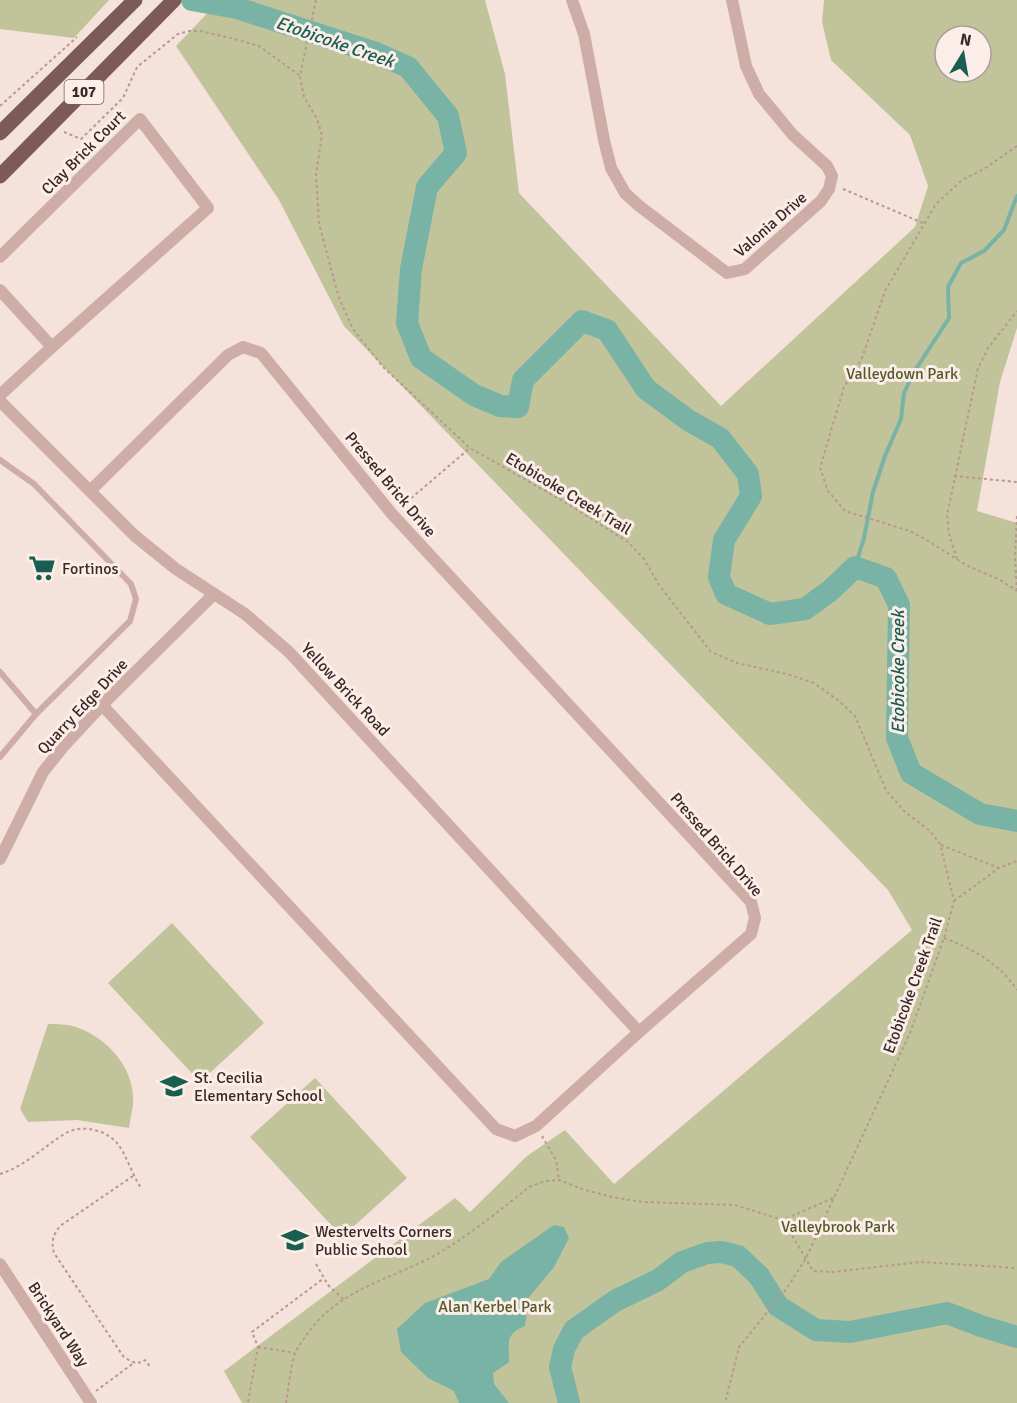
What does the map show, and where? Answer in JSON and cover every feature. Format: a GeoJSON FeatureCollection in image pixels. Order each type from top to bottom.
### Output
{"type":"FeatureCollection","features":[{"type":"Feature","properties":{"kind":"main road","name":"107"},"geometry":{"type":"LineString","coordinates":[[0,133],[135,0]]}},
{"type":"Feature","properties":{"kind":"main road","name":"107"},"geometry":{"type":"LineString","coordinates":[[0,176],[171,4]]}},
{"type":"Feature","properties":{"kind":"street","name":"Valonia Drive"},"geometry":{"type":"LineString","coordinates":[[572,0],[584,34],[611,168],[626,192],[638,205],[717,267],[727,273],[746,269],[821,201],[832,184]]}},
{"type":"Feature","properties":{"kind":"street"},"geometry":{"type":"LineString","coordinates":[[732,0],[742,50],[751,79],[759,94],[793,135],[827,166],[832,176],[832,184]]}},
{"type":"Feature","properties":{"kind":"street","name":"Clay Brick Court"},"geometry":{"type":"LineString","coordinates":[[0,257],[140,119],[208,208],[0,395]]}},
{"type":"Feature","properties":{"kind":"street"},"geometry":{"type":"LineString","coordinates":[[0,290],[52,347]]}},
{"type":"Feature","properties":{"kind":"street","name":"Pressed Brick Drive"},"geometry":{"type":"LineString","coordinates":[[90,491],[228,355],[243,347],[261,353],[392,514],[751,902],[755,918],[751,934],[536,1126],[515,1136],[496,1129],[102,705]]}},
{"type":"Feature","properties":{"kind":"street","name":"Yellow Brick Road"},"geometry":{"type":"LineString","coordinates":[[0,401],[135,536],[176,569],[245,614],[289,652],[639,1032]]}},
{"type":"Feature","properties":{"kind":"street","name":"Quarry Edge Drive"},"geometry":{"type":"LineString","coordinates":[[0,859],[43,772],[63,747],[214,594]]}},
{"type":"Feature","properties":{"kind":"street","name":"Brickyard Way"},"geometry":{"type":"LineString","coordinates":[[0,1264],[91,1403]]}},
{"type":"Feature","properties":{"kind":"lane"},"geometry":{"type":"LineString","coordinates":[[0,460],[34,484],[131,584],[136,599],[130,621],[36,714],[0,757]]}},
{"type":"Feature","properties":{"kind":"lane"},"geometry":{"type":"LineString","coordinates":[[0,672],[36,714]]}},
{"type":"Feature","properties":{"kind":"path","name":"Etobicoke Creek Trail"},"geometry":{"type":"LineString","coordinates":[[316,0],[300,76],[304,97],[317,120],[322,135],[316,174],[319,224],[339,298],[353,329],[383,367],[470,448],[568,504],[628,542],[644,559],[659,585],[711,652],[737,663],[787,674],[814,683],[839,701],[855,716],[886,790],[905,812],[930,831],[940,844],[954,901],[944,938],[910,1033],[806,1258],[787,1288],[739,1347],[725,1403]]}},
{"type":"Feature","properties":{"kind":"path"},"geometry":{"type":"LineString","coordinates":[[50,126],[81,139],[123,98],[137,66],[178,34],[189,31],[231,38],[259,46],[300,76]]}},
{"type":"Feature","properties":{"kind":"path"},"geometry":{"type":"LineString","coordinates":[[0,106],[82,32]]}},
{"type":"Feature","properties":{"kind":"path"},"geometry":{"type":"LineString","coordinates":[[1017,146],[984,169],[962,180],[936,204],[885,291],[862,358],[844,387],[820,468],[828,491],[846,511],[910,531],[966,566],[1000,580],[1017,591]]}},
{"type":"Feature","properties":{"kind":"path"},"geometry":{"type":"LineString","coordinates":[[832,184],[924,224]]}},
{"type":"Feature","properties":{"kind":"path"},"geometry":{"type":"LineString","coordinates":[[957,559],[949,534],[947,515],[978,368],[988,348],[1017,311]]}},
{"type":"Feature","properties":{"kind":"path"},"geometry":{"type":"LineString","coordinates":[[392,514],[470,448]]}},
{"type":"Feature","properties":{"kind":"path"},"geometry":{"type":"LineString","coordinates":[[954,476],[1017,482]]}},
{"type":"Feature","properties":{"kind":"path"},"geometry":{"type":"LineString","coordinates":[[1017,514],[1015,557],[1017,591]]}},
{"type":"Feature","properties":{"kind":"path"},"geometry":{"type":"LineString","coordinates":[[940,844],[999,868]]}},
{"type":"Feature","properties":{"kind":"path"},"geometry":{"type":"LineString","coordinates":[[954,901],[999,868],[1017,861]]}},
{"type":"Feature","properties":{"kind":"path"},"geometry":{"type":"LineString","coordinates":[[944,938],[973,949],[1008,977],[1017,990]]}},
{"type":"Feature","properties":{"kind":"path"},"geometry":{"type":"LineString","coordinates":[[536,1126],[556,1160],[559,1180]]}},
{"type":"Feature","properties":{"kind":"path"},"geometry":{"type":"LineString","coordinates":[[0,1174],[31,1158],[67,1132],[80,1129],[99,1131],[116,1141],[141,1188]]}},
{"type":"Feature","properties":{"kind":"path"},"geometry":{"type":"LineString","coordinates":[[133,1176],[60,1226],[52,1246],[54,1253],[123,1356],[135,1362]]}},
{"type":"Feature","properties":{"kind":"path"},"geometry":{"type":"LineString","coordinates":[[286,1403],[295,1353],[328,1311],[365,1286],[443,1250],[530,1187],[545,1181],[559,1180],[585,1190],[643,1202],[735,1205],[783,1220],[833,1198]]}},
{"type":"Feature","properties":{"kind":"path"},"geometry":{"type":"LineString","coordinates":[[783,1220],[813,1271],[833,1272],[920,1262],[1017,1268]]}},
{"type":"Feature","properties":{"kind":"path"},"geometry":{"type":"LineString","coordinates":[[316,1264],[328,1285],[343,1299]]}},
{"type":"Feature","properties":{"kind":"path"},"geometry":{"type":"LineString","coordinates":[[241,1403],[249,1403],[258,1347],[252,1332],[324,1278]]}},
{"type":"Feature","properties":{"kind":"path"},"geometry":{"type":"LineString","coordinates":[[258,1347],[295,1353]]}},
{"type":"Feature","properties":{"kind":"path"},"geometry":{"type":"LineString","coordinates":[[96,1391],[135,1362],[145,1360],[151,1368]]}},
{"type":"Feature","properties":{"kind":"green space"},"geometry":{"type":"Polygon","coordinates":[[[0,0],[109,0],[74,38],[0,29],[0,0]]]}},
{"type":"Feature","properties":{"kind":"green space","name":"Valleybrook Park"},"geometry":{"type":"Polygon","coordinates":[[[220,0],[485,0],[505,74],[519,193],[721,406],[915,227],[928,186],[910,135],[831,60],[822,22],[824,0],[1017,0],[1017,328],[1000,382],[977,511],[1017,523],[1017,1403],[242,1403],[224,1371],[455,1198],[470,1212],[527,1156],[565,1130],[614,1184],[912,930],[888,890],[344,326],[279,200],[176,46],[220,0]]]}},
{"type":"Feature","properties":{"kind":"green space"},"geometry":{"type":"Polygon","coordinates":[[[172,923],[264,1023],[200,1082],[108,983],[172,923]]]}},
{"type":"Feature","properties":{"kind":"green space"},"geometry":{"type":"Polygon","coordinates":[[[48,1024],[69,1025],[88,1032],[109,1047],[118,1057],[125,1067],[133,1092],[129,1128],[77,1120],[28,1122],[20,1109],[48,1024]]]}},
{"type":"Feature","properties":{"kind":"green space"},"geometry":{"type":"Polygon","coordinates":[[[315,1078],[407,1178],[342,1237],[250,1137],[315,1078]]]}},
{"type":"Feature","properties":{"kind":"water"},"geometry":{"type":"Polygon","coordinates":[[[554,1225],[564,1227],[569,1238],[554,1267],[529,1297],[525,1326],[511,1336],[509,1362],[493,1373],[494,1384],[509,1403],[459,1403],[454,1391],[428,1378],[401,1352],[397,1329],[425,1303],[489,1279],[501,1262],[554,1225]]]}},
{"type":"Feature","properties":{"kind":"waterway","name":"Etobicoke Creek"},"geometry":{"type":"LineString","coordinates":[[192,0],[237,8],[376,53],[408,67],[448,116],[456,153],[427,187],[411,269],[407,323],[421,358],[474,395],[500,406],[518,407],[523,380],[582,321],[607,330],[646,389],[688,420],[720,438],[748,474],[751,496],[724,540],[719,577],[726,594],[770,614],[805,609],[831,590],[855,567],[886,578],[899,605],[897,738],[911,773],[980,814],[1017,821]]}},
{"type":"Feature","properties":{"kind":"waterway"},"geometry":{"type":"LineString","coordinates":[[855,567],[864,538],[873,492],[901,419],[904,393],[914,372],[949,318],[948,287],[961,263],[984,251],[1004,230],[1017,196]]}},
{"type":"Feature","properties":{"kind":"waterway","name":"Etobicoke Creek"},"geometry":{"type":"LineString","coordinates":[[569,1403],[560,1367],[564,1349],[574,1330],[615,1301],[658,1280],[682,1262],[707,1253],[721,1252],[738,1256],[759,1276],[778,1306],[816,1330],[850,1332],[947,1313],[1017,1337]]}},
{"type":"Feature","properties":{"kind":"place","name":"Fortinos"},"geometry":{"type":"Point","coordinates":[42,568]}},
{"type":"Feature","properties":{"kind":"place","name":"St. Cecilia Elementary School"},"geometry":{"type":"Point","coordinates":[174,1086]}},
{"type":"Feature","properties":{"kind":"place","name":"Westervelts Corners Public School"},"geometry":{"type":"Point","coordinates":[295,1240]}},
{"type":"Feature","properties":{"kind":"park label","name":"Valleydown Park"},"geometry":{"type":"Point","coordinates":[902,373]}},
{"type":"Feature","properties":{"kind":"park label","name":"Alan Kerbel Park"},"geometry":{"type":"Point","coordinates":[495,1306]}}]}
